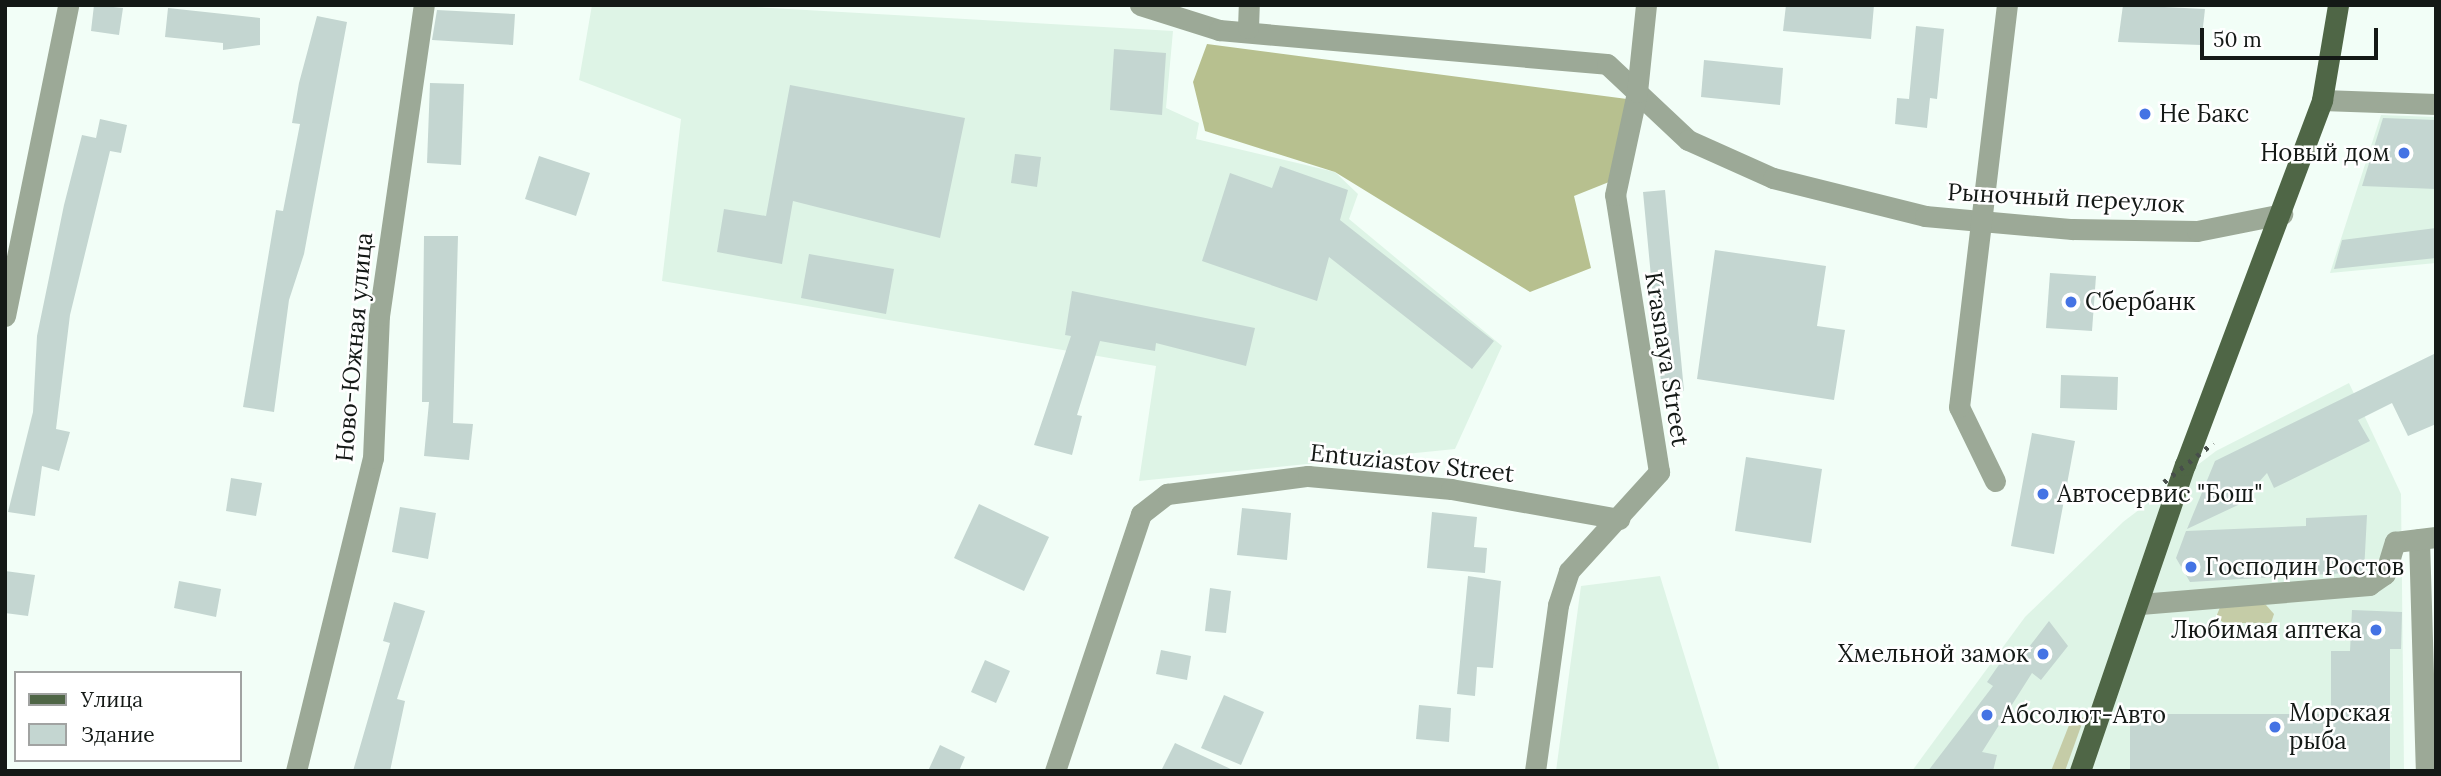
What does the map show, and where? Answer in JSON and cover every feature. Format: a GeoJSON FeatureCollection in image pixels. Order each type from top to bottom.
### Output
{"type":"FeatureCollection","features":[{"type":"Feature","properties":{"kind":"main road"},"geometry":{"type":"LineString","coordinates":[[2080,771],[2140,604],[2185,465],[2282,215],[2322,100],[2338,5]]}},
{"type":"Feature","properties":{"kind":"street"},"geometry":{"type":"LineString","coordinates":[[5,316],[68,5]]}},
{"type":"Feature","properties":{"kind":"street","name":"Ново-Южная улица"},"geometry":{"type":"LineString","coordinates":[[296,771],[373,458],[379,316],[424,5]]}},
{"type":"Feature","properties":{"kind":"street","name":"Рыночный переулок"},"geometry":{"type":"LineString","coordinates":[[1140,5],[1219,30],[1248,28],[1607,64],[1688,140],[1773,178],[1925,216],[1980,223],[2197,231],[2282,215]]}},
{"type":"Feature","properties":{"kind":"street"},"geometry":{"type":"LineString","coordinates":[[1248,28],[1249,5]]}},
{"type":"Feature","properties":{"kind":"street","name":"Krasnaya Street"},"geometry":{"type":"LineString","coordinates":[[1535,771],[1558,605],[1569,571],[1659,472],[1615,195],[1637,92],[1646,5]]}},
{"type":"Feature","properties":{"kind":"street"},"geometry":{"type":"LineString","coordinates":[[1995,481],[1959,407],[2007,5]]}},
{"type":"Feature","properties":{"kind":"street"},"geometry":{"type":"LineString","coordinates":[[2322,100],[2436,104]]}},
{"type":"Feature","properties":{"kind":"street","name":"Entuziastov Street"},"geometry":{"type":"LineString","coordinates":[[1055,771],[1141,514],[1167,494],[1215,483],[1308,476],[1451,489],[1619,519]]}},
{"type":"Feature","properties":{"kind":"street"},"geometry":{"type":"LineString","coordinates":[[2140,604],[2369,585],[2385,574],[2395,542],[2427,538],[2426,771]]}},
{"type":"Feature","properties":{"kind":"shaded area"},"geometry":{"type":"Polygon","coordinates":[[[592,5],[719,5],[1173,31],[1166,108],[1199,123],[1196,139],[1335,172],[1358,194],[1349,219],[1502,346],[1455,449],[1139,481],[1156,366],[662,281],[681,119],[579,80],[592,5]]]}},
{"type":"Feature","properties":{"kind":"shaded area"},"geometry":{"type":"Polygon","coordinates":[[[2381,115],[2436,117],[2436,263],[2330,273],[2381,115]]]}},
{"type":"Feature","properties":{"kind":"shaded area"},"geometry":{"type":"Polygon","coordinates":[[[2349,383],[2401,494],[2404,771],[1912,771],[2025,617],[2123,522],[2216,451],[2349,383]]]}},
{"type":"Feature","properties":{"kind":"shaded area"},"geometry":{"type":"Polygon","coordinates":[[[1660,576],[1720,771],[1556,771],[1581,586],[1660,576]]]}},
{"type":"Feature","properties":{"kind":"green space"},"geometry":{"type":"Polygon","coordinates":[[[1207,44],[1627,99],[1614,180],[1574,196],[1591,268],[1530,292],[1335,172],[1205,131],[1193,82],[1207,44]]]}},
{"type":"Feature","properties":{"kind":"green space"},"geometry":{"type":"Polygon","coordinates":[[[2221,605],[2266,605],[2274,614],[2271,623],[2224,623],[2216,617],[2221,605]]]}},
{"type":"Feature","properties":{"kind":"green space"},"geometry":{"type":"Polygon","coordinates":[[[2073,715],[2084,718],[2065,771],[2051,771],[2073,715]]]}},
{"type":"Feature","properties":{"kind":"building"},"geometry":{"type":"Polygon","coordinates":[[[94,5],[123,8],[119,35],[91,31],[94,5]]]}},
{"type":"Feature","properties":{"kind":"building"},"geometry":{"type":"Polygon","coordinates":[[[1786,5],[1874,5],[1871,39],[1783,31],[1786,5]]]}},
{"type":"Feature","properties":{"kind":"building"},"geometry":{"type":"Polygon","coordinates":[[[2123,5],[2205,9],[2201,45],[2118,42],[2123,5]]]}},
{"type":"Feature","properties":{"kind":"building"},"geometry":{"type":"Polygon","coordinates":[[[168,8],[260,18],[260,45],[223,50],[223,43],[165,37],[168,8]]]}},
{"type":"Feature","properties":{"kind":"building"},"geometry":{"type":"Polygon","coordinates":[[[437,10],[515,14],[513,45],[432,40],[437,10]]]}},
{"type":"Feature","properties":{"kind":"building"},"geometry":{"type":"Polygon","coordinates":[[[317,16],[347,22],[304,254],[289,300],[274,412],[243,407],[276,210],[283,211],[300,124],[292,123],[299,83],[317,16]]]}},
{"type":"Feature","properties":{"kind":"building"},"geometry":{"type":"Polygon","coordinates":[[[1916,26],[1944,29],[1937,99],[1930,98],[1927,128],[1895,124],[1897,98],[1909,99],[1916,26]]]}},
{"type":"Feature","properties":{"kind":"building"},"geometry":{"type":"Polygon","coordinates":[[[1114,49],[1166,53],[1162,115],[1110,110],[1114,49]]]}},
{"type":"Feature","properties":{"kind":"building"},"geometry":{"type":"Polygon","coordinates":[[[1704,60],[1783,68],[1780,105],[1701,97],[1704,60]]]}},
{"type":"Feature","properties":{"kind":"building"},"geometry":{"type":"Polygon","coordinates":[[[430,83],[464,84],[461,165],[427,163],[430,83]]]}},
{"type":"Feature","properties":{"kind":"building"},"geometry":{"type":"Polygon","coordinates":[[[790,85],[965,118],[940,238],[793,201],[782,264],[717,252],[724,209],[766,216],[790,85]]]}},
{"type":"Feature","properties":{"kind":"building","name":"Новый дом"},"geometry":{"type":"Polygon","coordinates":[[[2383,118],[2436,120],[2436,189],[2362,186],[2383,118]]]}},
{"type":"Feature","properties":{"kind":"building"},"geometry":{"type":"Polygon","coordinates":[[[100,119],[127,125],[121,153],[110,151],[70,315],[56,429],[70,432],[59,471],[42,466],[35,516],[8,512],[33,412],[37,336],[64,205],[82,135],[96,138],[100,119]]]}},
{"type":"Feature","properties":{"kind":"building"},"geometry":{"type":"Polygon","coordinates":[[[1015,154],[1041,157],[1037,187],[1011,183],[1015,154]]]}},
{"type":"Feature","properties":{"kind":"building"},"geometry":{"type":"Polygon","coordinates":[[[539,156],[590,173],[576,216],[525,199],[539,156]]]}},
{"type":"Feature","properties":{"kind":"building"},"geometry":{"type":"Polygon","coordinates":[[[1280,166],[1348,190],[1340,220],[1494,341],[1472,369],[1329,257],[1317,301],[1202,261],[1230,173],[1272,188],[1280,166]]]}},
{"type":"Feature","properties":{"kind":"building"},"geometry":{"type":"Polygon","coordinates":[[[1665,190],[1684,391],[1662,393],[1643,192],[1665,190]]]}},
{"type":"Feature","properties":{"kind":"building"},"geometry":{"type":"Polygon","coordinates":[[[2436,228],[2436,258],[2334,269],[2342,240],[2436,228]]]}},
{"type":"Feature","properties":{"kind":"building"},"geometry":{"type":"Polygon","coordinates":[[[424,236],[458,236],[453,423],[473,424],[469,460],[424,456],[429,402],[422,402],[424,236]]]}},
{"type":"Feature","properties":{"kind":"building"},"geometry":{"type":"Polygon","coordinates":[[[1715,250],[1826,266],[1817,326],[1845,330],[1834,400],[1697,379],[1715,250]]]}},
{"type":"Feature","properties":{"kind":"building"},"geometry":{"type":"Polygon","coordinates":[[[809,254],[894,269],[886,314],[801,298],[809,254]]]}},
{"type":"Feature","properties":{"kind":"building","name":"Сбербанк"},"geometry":{"type":"Polygon","coordinates":[[[2050,273],[2096,276],[2092,331],[2046,328],[2050,273]]]}},
{"type":"Feature","properties":{"kind":"building"},"geometry":{"type":"Polygon","coordinates":[[[1072,291],[1255,328],[1246,366],[1156,343],[1155,351],[1100,341],[1077,415],[1082,416],[1072,455],[1034,445],[1071,336],[1065,335],[1072,291]]]}},
{"type":"Feature","properties":{"kind":"building"},"geometry":{"type":"Polygon","coordinates":[[[2436,353],[2436,424],[2408,436],[2392,403],[2358,420],[2370,441],[2274,488],[2267,473],[2238,505],[2187,529],[2215,461],[2436,353]]]}},
{"type":"Feature","properties":{"kind":"building"},"geometry":{"type":"Polygon","coordinates":[[[2061,375],[2118,377],[2117,410],[2060,408],[2061,375]]]}},
{"type":"Feature","properties":{"kind":"building","name":"Автосервис \"Бош\""},"geometry":{"type":"Polygon","coordinates":[[[2032,433],[2075,441],[2054,554],[2011,546],[2032,433]]]}},
{"type":"Feature","properties":{"kind":"building"},"geometry":{"type":"Polygon","coordinates":[[[1746,457],[1822,469],[1811,543],[1735,531],[1746,457]]]}},
{"type":"Feature","properties":{"kind":"building"},"geometry":{"type":"Polygon","coordinates":[[[231,478],[262,483],[256,516],[226,511],[231,478]]]}},
{"type":"Feature","properties":{"kind":"building"},"geometry":{"type":"Polygon","coordinates":[[[979,504],[1049,537],[1024,591],[954,558],[979,504]]]}},
{"type":"Feature","properties":{"kind":"building"},"geometry":{"type":"Polygon","coordinates":[[[400,507],[436,513],[428,559],[392,552],[400,507]]]}},
{"type":"Feature","properties":{"kind":"building"},"geometry":{"type":"Polygon","coordinates":[[[1242,508],[1291,513],[1287,560],[1237,555],[1242,508]]]}},
{"type":"Feature","properties":{"kind":"building"},"geometry":{"type":"Polygon","coordinates":[[[1432,512],[1477,517],[1474,547],[1487,548],[1485,573],[1427,568],[1432,512]]]}},
{"type":"Feature","properties":{"kind":"building"},"geometry":{"type":"Polygon","coordinates":[[[2367,515],[2364,572],[2190,582],[2176,558],[2186,531],[2306,526],[2306,518],[2367,515]]]}},
{"type":"Feature","properties":{"kind":"building"},"geometry":{"type":"Polygon","coordinates":[[[5,571],[35,575],[28,616],[5,613],[5,571]]]}},
{"type":"Feature","properties":{"kind":"building"},"geometry":{"type":"Polygon","coordinates":[[[1468,576],[1501,581],[1493,668],[1477,667],[1475,696],[1457,694],[1468,576]]]}},
{"type":"Feature","properties":{"kind":"building"},"geometry":{"type":"Polygon","coordinates":[[[179,581],[221,589],[216,617],[174,608],[179,581]]]}},
{"type":"Feature","properties":{"kind":"building"},"geometry":{"type":"Polygon","coordinates":[[[1210,588],[1231,591],[1226,633],[1205,631],[1210,588]]]}},
{"type":"Feature","properties":{"kind":"building"},"geometry":{"type":"Polygon","coordinates":[[[394,602],[425,611],[397,699],[405,701],[390,771],[353,771],[390,643],[383,641],[394,602]]]}},
{"type":"Feature","properties":{"kind":"building"},"geometry":{"type":"Polygon","coordinates":[[[2352,610],[2402,612],[2401,649],[2390,649],[2390,771],[2130,771],[2130,714],[2331,714],[2331,651],[2350,651],[2352,610]]]}},
{"type":"Feature","properties":{"kind":"building"},"geometry":{"type":"Polygon","coordinates":[[[2049,621],[2068,646],[2041,680],[2032,673],[1982,752],[1997,755],[1993,771],[1928,771],[1993,686],[1987,682],[2005,656],[2016,664],[2049,621]]]}},
{"type":"Feature","properties":{"kind":"building"},"geometry":{"type":"Polygon","coordinates":[[[1161,650],[1191,656],[1187,680],[1156,674],[1161,650]]]}},
{"type":"Feature","properties":{"kind":"building"},"geometry":{"type":"Polygon","coordinates":[[[985,660],[1010,671],[996,703],[971,692],[985,660]]]}},
{"type":"Feature","properties":{"kind":"building"},"geometry":{"type":"Polygon","coordinates":[[[1224,695],[1264,712],[1241,765],[1201,748],[1224,695]]]}},
{"type":"Feature","properties":{"kind":"building"},"geometry":{"type":"Polygon","coordinates":[[[1419,705],[1451,708],[1449,742],[1416,739],[1419,705]]]}},
{"type":"Feature","properties":{"kind":"building"},"geometry":{"type":"Polygon","coordinates":[[[1175,743],[1235,771],[1161,771],[1175,743]]]}},
{"type":"Feature","properties":{"kind":"building"},"geometry":{"type":"Polygon","coordinates":[[[940,745],[965,757],[959,771],[928,771],[940,745]]]}},
{"type":"Feature","properties":{"kind":"railway"},"geometry":{"type":"LineString","coordinates":[[2164,482],[2213,443]]}},
{"type":"Feature","properties":{"kind":"place","name":"Не Бакс"},"geometry":{"type":"Point","coordinates":[2145,114]}},
{"type":"Feature","properties":{"kind":"place","name":"Новый дом"},"geometry":{"type":"Point","coordinates":[2404,153]}},
{"type":"Feature","properties":{"kind":"place","name":"Сбербанк"},"geometry":{"type":"Point","coordinates":[2071,302]}},
{"type":"Feature","properties":{"kind":"place","name":"Автосервис \"Бош\""},"geometry":{"type":"Point","coordinates":[2043,494]}},
{"type":"Feature","properties":{"kind":"place","name":"Господин Ростов"},"geometry":{"type":"Point","coordinates":[2191,567]}},
{"type":"Feature","properties":{"kind":"place","name":"Любимая аптека"},"geometry":{"type":"Point","coordinates":[2376,630]}},
{"type":"Feature","properties":{"kind":"place","name":"Хмельной замок"},"geometry":{"type":"Point","coordinates":[2043,654]}},
{"type":"Feature","properties":{"kind":"place","name":"Абсолют-Авто"},"geometry":{"type":"Point","coordinates":[1987,715]}},
{"type":"Feature","properties":{"kind":"place","name":"Морская рыба"},"geometry":{"type":"Point","coordinates":[2275,727]}}]}
